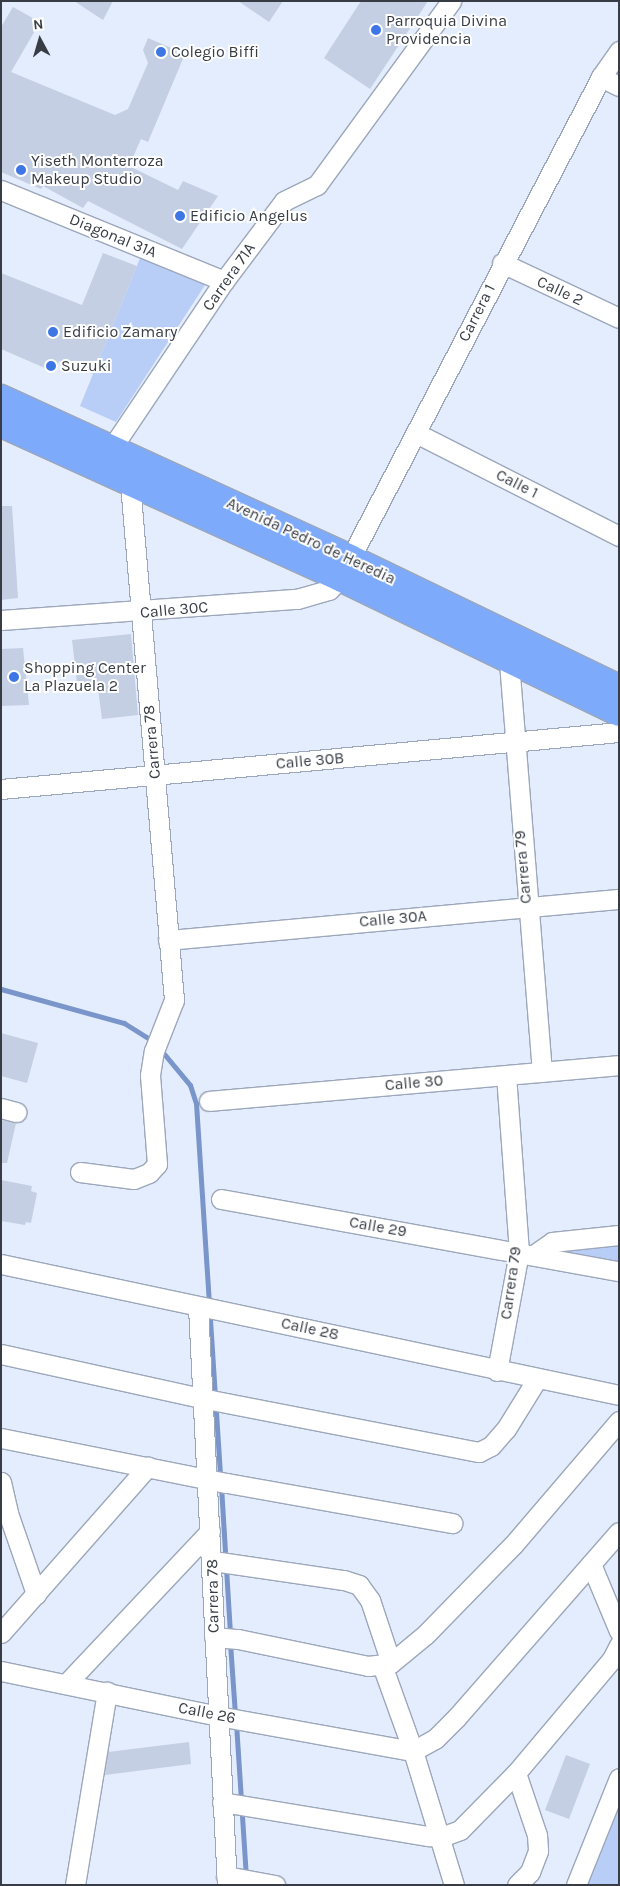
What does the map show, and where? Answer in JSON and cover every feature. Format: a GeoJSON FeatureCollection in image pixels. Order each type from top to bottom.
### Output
{"type":"FeatureCollection","features":[{"type":"Feature","properties":{"kind":"highway","name":"Avenida Pedro de Heredia"},"geometry":{"type":"LineString","coordinates":[[1,398],[111,449],[345,568],[509,662],[619,713]]}},
{"type":"Feature","properties":{"kind":"highway","name":"Avenida Pedro de Heredia"},"geometry":{"type":"LineString","coordinates":[[1,424],[130,484],[345,568],[619,688]]}},
{"type":"Feature","properties":{"kind":"street","name":"Carrera 71A"},"geometry":{"type":"LineString","coordinates":[[111,449],[224,281],[284,201],[317,185],[451,1]]}},
{"type":"Feature","properties":{"kind":"street","name":"Carrera 1"},"geometry":{"type":"LineString","coordinates":[[345,568],[502,263],[601,77],[619,51]]}},
{"type":"Feature","properties":{"kind":"street"},"geometry":{"type":"LineString","coordinates":[[601,77],[619,86]]}},
{"type":"Feature","properties":{"kind":"street","name":"Diagonal 31A"},"geometry":{"type":"LineString","coordinates":[[1,190],[224,281]]}},
{"type":"Feature","properties":{"kind":"street","name":"Calle 2"},"geometry":{"type":"LineString","coordinates":[[502,263],[619,318]]}},
{"type":"Feature","properties":{"kind":"street","name":"Calle 1"},"geometry":{"type":"LineString","coordinates":[[416,432],[619,536]]}},
{"type":"Feature","properties":{"kind":"street","name":"Carrera 78"},"geometry":{"type":"LineString","coordinates":[[80,1172],[134,1179],[149,1173],[157,1164],[150,1075],[156,1047],[173,1005],[130,484]]}},
{"type":"Feature","properties":{"kind":"street","name":"Calle 30C"},"geometry":{"type":"LineString","coordinates":[[1,620],[142,612],[315,596],[329,590],[345,568]]}},
{"type":"Feature","properties":{"kind":"street","name":"Carrera 79"},"geometry":{"type":"LineString","coordinates":[[509,662],[513,744],[526,906],[542,1072]]}},
{"type":"Feature","properties":{"kind":"street","name":"Calle 30B"},"geometry":{"type":"LineString","coordinates":[[1,789],[513,744],[619,732]]}},
{"type":"Feature","properties":{"kind":"street","name":"Calle 30A"},"geometry":{"type":"LineString","coordinates":[[168,940],[619,899]]}},
{"type":"Feature","properties":{"kind":"street","name":"Calle 30"},"geometry":{"type":"LineString","coordinates":[[210,1101],[619,1065]]}},
{"type":"Feature","properties":{"kind":"street","name":"Carrera 79"},"geometry":{"type":"LineString","coordinates":[[497,1371],[527,1253],[506,1075]]}},
{"type":"Feature","properties":{"kind":"street","name":"Calle 29"},"geometry":{"type":"LineString","coordinates":[[221,1199],[619,1271]]}},
{"type":"Feature","properties":{"kind":"street"},"geometry":{"type":"LineString","coordinates":[[527,1253],[552,1242],[619,1234]]}},
{"type":"Feature","properties":{"kind":"street","name":"Calle 28"},"geometry":{"type":"LineString","coordinates":[[1,1264],[201,1308],[226,1311],[497,1371],[619,1395]]}},
{"type":"Feature","properties":{"kind":"street","name":"Carrera 78"},"geometry":{"type":"LineString","coordinates":[[201,1308],[214,1401],[216,1480],[210,1531],[222,1562],[236,1804],[236,1880]]}},
{"type":"Feature","properties":{"kind":"street"},"geometry":{"type":"LineString","coordinates":[[1,1354],[214,1401],[479,1452],[491,1446],[506,1429],[537,1379]]}},
{"type":"Feature","properties":{"kind":"street"},"geometry":{"type":"LineString","coordinates":[[225,1638],[368,1666],[387,1664],[426,1634],[513,1545],[619,1421]]}},
{"type":"Feature","properties":{"kind":"street"},"geometry":{"type":"LineString","coordinates":[[1,1438],[452,1523]]}},
{"type":"Feature","properties":{"kind":"street"},"geometry":{"type":"LineString","coordinates":[[1,1633],[148,1466]]}},
{"type":"Feature","properties":{"kind":"street"},"geometry":{"type":"LineString","coordinates":[[1,1482],[4,1519],[36,1594]]}},
{"type":"Feature","properties":{"kind":"street"},"geometry":{"type":"LineString","coordinates":[[66,1684],[210,1531]]}},
{"type":"Feature","properties":{"kind":"street"},"geometry":{"type":"LineString","coordinates":[[413,1750],[435,1739],[456,1718],[619,1532]]}},
{"type":"Feature","properties":{"kind":"street"},"geometry":{"type":"LineString","coordinates":[[222,1562],[344,1580],[359,1585],[370,1600],[387,1664],[454,1885]]}},
{"type":"Feature","properties":{"kind":"street"},"geometry":{"type":"LineString","coordinates":[[591,1564],[619,1631]]}},
{"type":"Feature","properties":{"kind":"street"},"geometry":{"type":"LineString","coordinates":[[236,1804],[441,1837],[460,1830],[516,1772],[612,1659],[619,1645]]}},
{"type":"Feature","properties":{"kind":"street","name":"Calle 26"},"geometry":{"type":"LineString","coordinates":[[1,1671],[231,1718],[413,1750]]}},
{"type":"Feature","properties":{"kind":"street"},"geometry":{"type":"LineString","coordinates":[[75,1885],[107,1692]]}},
{"type":"Feature","properties":{"kind":"street"},"geometry":{"type":"LineString","coordinates":[[516,1772],[537,1834],[538,1851],[530,1872],[517,1885]]}},
{"type":"Feature","properties":{"kind":"street"},"geometry":{"type":"LineString","coordinates":[[576,1885],[619,1778]]}},
{"type":"Feature","properties":{"kind":"street"},"geometry":{"type":"LineString","coordinates":[[236,1880],[275,1885]]}},
{"type":"Feature","properties":{"kind":"shaded area"},"geometry":{"type":"Polygon","coordinates":[[[141,256],[207,282],[116,422],[80,406],[141,256]]]}},
{"type":"Feature","properties":{"kind":"shaded area"},"geometry":{"type":"Polygon","coordinates":[[[619,1245],[619,1265],[556,1252],[619,1245]]]}},
{"type":"Feature","properties":{"kind":"shaded area"},"geometry":{"type":"Polygon","coordinates":[[[619,1797],[619,1885],[585,1885],[619,1797]]]}},
{"type":"Feature","properties":{"kind":"building"},"geometry":{"type":"Polygon","coordinates":[[[74,1],[113,1],[103,20],[74,1]]]}},
{"type":"Feature","properties":{"kind":"building"},"geometry":{"type":"Polygon","coordinates":[[[238,1],[283,1],[269,22],[238,1]]]}},
{"type":"Feature","properties":{"kind":"building","name":"Parroquia Divina Providencia"},"geometry":{"type":"Polygon","coordinates":[[[361,1],[428,1],[370,89],[324,58],[361,1]]]}},
{"type":"Feature","properties":{"kind":"building"},"geometry":{"type":"Polygon","coordinates":[[[13,7],[40,22],[11,72],[115,115],[128,109],[148,63],[143,50],[148,38],[185,54],[148,142],[141,139],[129,166],[178,190],[183,181],[218,196],[182,249],[88,201],[83,208],[43,186],[41,189],[1,172],[1,27],[13,7]]]}},
{"type":"Feature","properties":{"kind":"building"},"geometry":{"type":"Polygon","coordinates":[[[103,253],[137,266],[93,374],[59,361],[54,372],[1,349],[1,273],[82,305],[103,253]]]}},
{"type":"Feature","properties":{"kind":"building"},"geometry":{"type":"Polygon","coordinates":[[[1,506],[12,506],[18,598],[1,600],[1,506]]]}},
{"type":"Feature","properties":{"kind":"building"},"geometry":{"type":"Polygon","coordinates":[[[131,634],[138,715],[102,719],[97,681],[77,683],[72,640],[131,634]]]}},
{"type":"Feature","properties":{"kind":"building","name":"Shopping Center La Plazuela 2"},"geometry":{"type":"Polygon","coordinates":[[[23,648],[29,705],[1,706],[1,649],[23,648]]]}},
{"type":"Feature","properties":{"kind":"building"},"geometry":{"type":"Polygon","coordinates":[[[1,1033],[38,1043],[27,1083],[1,1076],[1,1033]]]}},
{"type":"Feature","properties":{"kind":"building"},"geometry":{"type":"Polygon","coordinates":[[[1,1120],[16,1123],[7,1163],[1,1163],[1,1120]]]}},
{"type":"Feature","properties":{"kind":"building"},"geometry":{"type":"Polygon","coordinates":[[[1,1180],[32,1186],[31,1191],[37,1193],[31,1223],[26,1222],[25,1225],[1,1221],[1,1180]]]}},
{"type":"Feature","properties":{"kind":"building"},"geometry":{"type":"Polygon","coordinates":[[[189,1742],[191,1764],[105,1775],[108,1752],[189,1742]]]}},
{"type":"Feature","properties":{"kind":"building"},"geometry":{"type":"Polygon","coordinates":[[[566,1755],[590,1764],[569,1819],[545,1810],[566,1755]]]}},
{"type":"Feature","properties":{"kind":"waterway"},"geometry":{"type":"LineString","coordinates":[[1,989],[124,1023],[154,1042]]}},
{"type":"Feature","properties":{"kind":"waterway"},"geometry":{"type":"LineString","coordinates":[[160,1049],[190,1085],[196,1103],[220,1478]]}},
{"type":"Feature","properties":{"kind":"waterway"},"geometry":{"type":"LineString","coordinates":[[221,1486],[230,1635]]}},
{"type":"Feature","properties":{"kind":"waterway"},"geometry":{"type":"LineString","coordinates":[[230,1643],[235,1715]]}},
{"type":"Feature","properties":{"kind":"waterway"},"geometry":{"type":"LineString","coordinates":[[236,1723],[246,1877]]}},
{"type":"Feature","properties":{"kind":"place","name":"Parroquia Divina Providencia"},"geometry":{"type":"Point","coordinates":[376,30]}},
{"type":"Feature","properties":{"kind":"place","name":"Colegio Biffi"},"geometry":{"type":"Point","coordinates":[161,52]}},
{"type":"Feature","properties":{"kind":"place","name":"Yiseth Monterroza Makeup Studio"},"geometry":{"type":"Point","coordinates":[21,170]}},
{"type":"Feature","properties":{"kind":"place","name":"Edificio Angelus"},"geometry":{"type":"Point","coordinates":[180,216]}},
{"type":"Feature","properties":{"kind":"place","name":"Edificio Zamary"},"geometry":{"type":"Point","coordinates":[53,332]}},
{"type":"Feature","properties":{"kind":"place","name":"Suzuki"},"geometry":{"type":"Point","coordinates":[51,366]}},
{"type":"Feature","properties":{"kind":"place","name":"Shopping Center La Plazuela 2"},"geometry":{"type":"Point","coordinates":[14,677]}}]}
